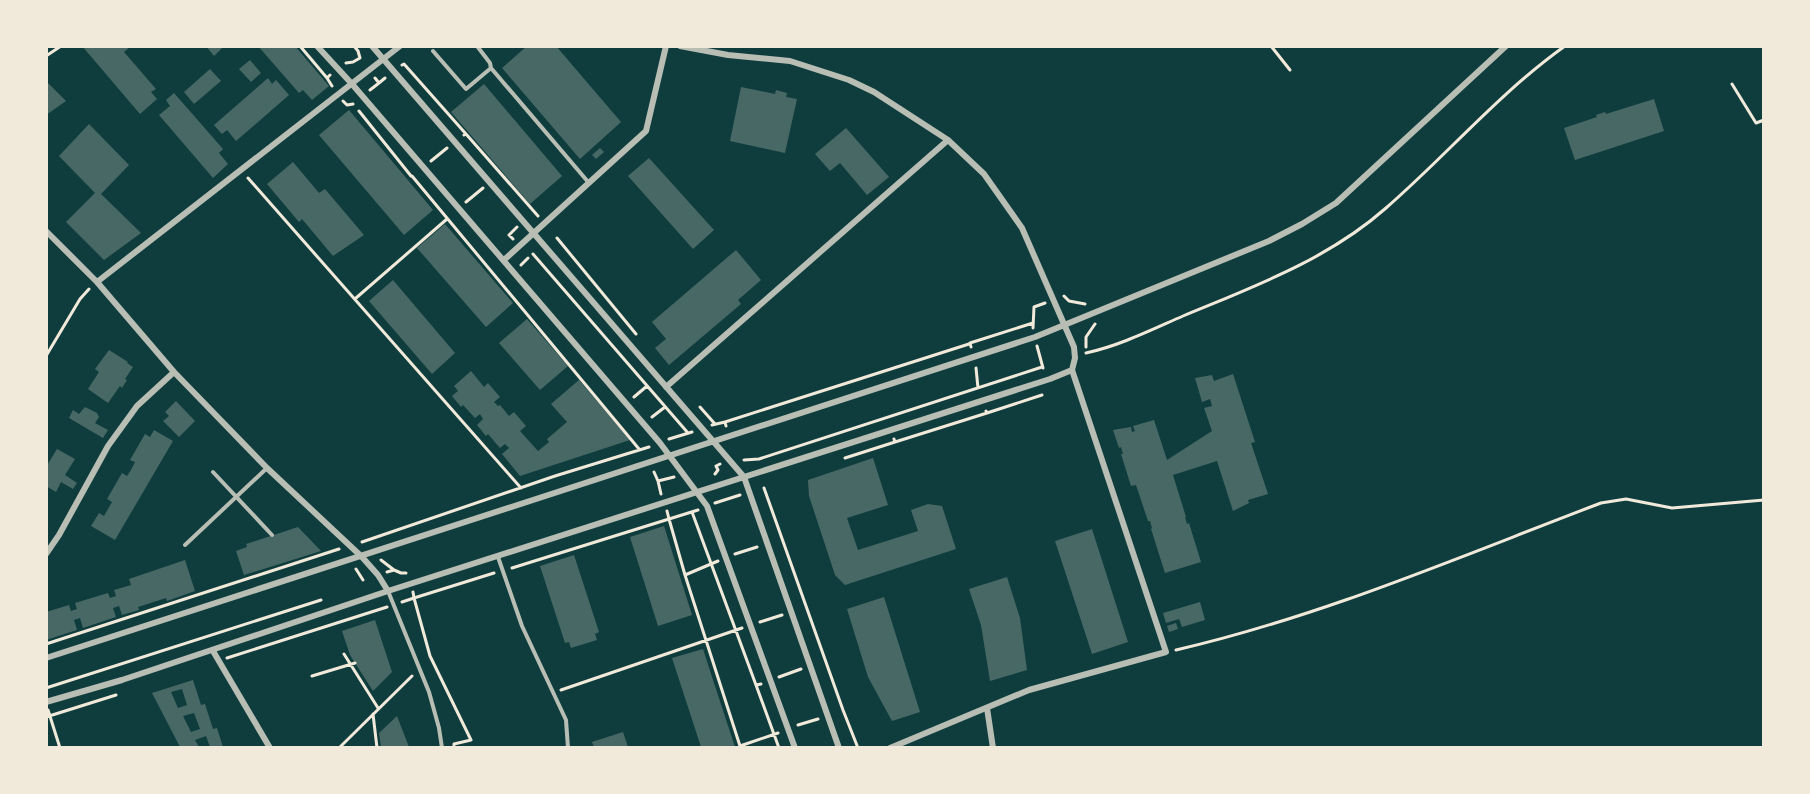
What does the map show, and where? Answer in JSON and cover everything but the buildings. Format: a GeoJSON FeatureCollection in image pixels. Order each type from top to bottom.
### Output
{"type":"FeatureCollection","features":[{"type":"Feature","properties":{"kind":"street"},"geometry":{"type":"LineString","coordinates":[[317,46],[672,456],[707,506],[795,747]]}},
{"type":"Feature","properties":{"kind":"street"},"geometry":{"type":"LineString","coordinates":[[372,46],[744,477],[839,747]]}},
{"type":"Feature","properties":{"kind":"street"},"geometry":{"type":"LineString","coordinates":[[97,282],[400,46]]}},
{"type":"Feature","properties":{"kind":"street"},"geometry":{"type":"LineString","coordinates":[[504,260],[646,131],[666,46]]}},
{"type":"Feature","properties":{"kind":"street"},"geometry":{"type":"LineString","coordinates":[[680,46],[790,61],[849,80],[874,92],[948,140],[984,174],[1022,228],[1074,347],[1075,354],[1071,370],[1166,652],[1029,690],[890,747]]}},
{"type":"Feature","properties":{"kind":"street"},"geometry":{"type":"LineString","coordinates":[[46,658],[672,456],[1065,326],[1269,242],[1336,203],[1506,46]]}},
{"type":"Feature","properties":{"kind":"street"},"geometry":{"type":"LineString","coordinates":[[666,387],[948,140]]}},
{"type":"Feature","properties":{"kind":"street"},"geometry":{"type":"LineString","coordinates":[[46,231],[97,282],[174,372],[267,468],[362,557],[388,591]]}},
{"type":"Feature","properties":{"kind":"street"},"geometry":{"type":"LineString","coordinates":[[46,704],[213,651],[388,591],[1050,379],[1071,370]]}},
{"type":"Feature","properties":{"kind":"street"},"geometry":{"type":"LineString","coordinates":[[46,554],[59,535],[108,446],[137,406],[174,372]]}},
{"type":"Feature","properties":{"kind":"street"},"geometry":{"type":"LineString","coordinates":[[213,651],[270,747]]}},
{"type":"Feature","properties":{"kind":"street"},"geometry":{"type":"LineString","coordinates":[[987,708],[993,747]]}},
{"type":"Feature","properties":{"kind":"lane"},"geometry":{"type":"LineString","coordinates":[[477,46],[490,63],[491,68],[589,183]]}},
{"type":"Feature","properties":{"kind":"lane"},"geometry":{"type":"LineString","coordinates":[[433,51],[466,89],[491,68]]}},
{"type":"Feature","properties":{"kind":"lane"},"geometry":{"type":"LineString","coordinates":[[185,545],[267,468]]}},
{"type":"Feature","properties":{"kind":"lane"},"geometry":{"type":"LineString","coordinates":[[213,472],[272,534]]}},
{"type":"Feature","properties":{"kind":"lane"},"geometry":{"type":"LineString","coordinates":[[498,557],[522,626],[566,720],[568,747]]}},
{"type":"Feature","properties":{"kind":"lane"},"geometry":{"type":"LineString","coordinates":[[388,591],[419,668],[439,728],[442,747]]}},
{"type":"Feature","properties":{"kind":"path"},"geometry":{"type":"LineString","coordinates":[[46,56],[62,46]]}},
{"type":"Feature","properties":{"kind":"path"},"geometry":{"type":"LineString","coordinates":[[300,46],[327,78]]}},
{"type":"Feature","properties":{"kind":"path"},"geometry":{"type":"LineString","coordinates":[[354,46],[379,83]]}},
{"type":"Feature","properties":{"kind":"path"},"geometry":{"type":"LineString","coordinates":[[1270,46],[1290,70]]}},
{"type":"Feature","properties":{"kind":"path"},"geometry":{"type":"LineString","coordinates":[[1075,354],[1113,346],[1262,284],[1312,260],[1357,232],[1387,208],[1467,129],[1529,74],[1564,47]]}},
{"type":"Feature","properties":{"kind":"path"},"geometry":{"type":"LineString","coordinates":[[339,55],[346,63],[360,58]]}},
{"type":"Feature","properties":{"kind":"path"},"geometry":{"type":"LineString","coordinates":[[412,176],[466,134],[404,64],[353,104],[447,219],[640,450]]}},
{"type":"Feature","properties":{"kind":"path"},"geometry":{"type":"LineString","coordinates":[[1732,84],[1756,123],[1764,120]]}},
{"type":"Feature","properties":{"kind":"path"},"geometry":{"type":"LineString","coordinates":[[241,170],[521,488]]}},
{"type":"Feature","properties":{"kind":"path"},"geometry":{"type":"LineString","coordinates":[[472,209],[465,201],[501,174]]}},
{"type":"Feature","properties":{"kind":"path"},"geometry":{"type":"LineString","coordinates":[[355,299],[447,219]]}},
{"type":"Feature","properties":{"kind":"path"},"geometry":{"type":"LineString","coordinates":[[557,238],[638,335]]}},
{"type":"Feature","properties":{"kind":"path"},"geometry":{"type":"LineString","coordinates":[[534,254],[688,433]]}},
{"type":"Feature","properties":{"kind":"path"},"geometry":{"type":"LineString","coordinates":[[46,356],[80,299],[97,282]]}},
{"type":"Feature","properties":{"kind":"path"},"geometry":{"type":"LineString","coordinates":[[725,422],[970,344]]}},
{"type":"Feature","properties":{"kind":"path"},"geometry":{"type":"LineString","coordinates":[[633,398],[647,386]]}},
{"type":"Feature","properties":{"kind":"path"},"geometry":{"type":"LineString","coordinates":[[695,402],[716,424]]}},
{"type":"Feature","properties":{"kind":"path"},"geometry":{"type":"LineString","coordinates":[[650,418],[665,407]]}},
{"type":"Feature","properties":{"kind":"path"},"geometry":{"type":"LineString","coordinates":[[764,488],[858,747]]}},
{"type":"Feature","properties":{"kind":"path"},"geometry":{"type":"LineString","coordinates":[[1166,652],[1234,636],[1326,608],[1601,503],[1626,499],[1672,508],[1764,500]]}},
{"type":"Feature","properties":{"kind":"path"},"geometry":{"type":"LineString","coordinates":[[454,747],[454,744],[471,740],[434,663],[414,598],[408,573],[394,570],[363,580],[374,612],[414,598],[669,519],[740,746],[843,710]]}},
{"type":"Feature","properties":{"kind":"path"},"geometry":{"type":"LineString","coordinates":[[46,688],[332,597]]}},
{"type":"Feature","properties":{"kind":"path"},"geometry":{"type":"LineString","coordinates":[[553,693],[792,612]]}},
{"type":"Feature","properties":{"kind":"path"},"geometry":{"type":"LineString","coordinates":[[344,654],[378,709]]}},
{"type":"Feature","properties":{"kind":"path"},"geometry":{"type":"LineString","coordinates":[[312,676],[356,663]]}},
{"type":"Feature","properties":{"kind":"path"},"geometry":{"type":"LineString","coordinates":[[339,747],[419,668],[434,663]]}},
{"type":"Feature","properties":{"kind":"path"},"geometry":{"type":"LineString","coordinates":[[756,685],[779,747]]}},
{"type":"Feature","properties":{"kind":"path"},"geometry":{"type":"LineString","coordinates":[[46,704],[60,747]]}},
{"type":"Feature","properties":{"kind":"path"},"geometry":{"type":"LineString","coordinates":[[373,714],[377,747]]}}]}
